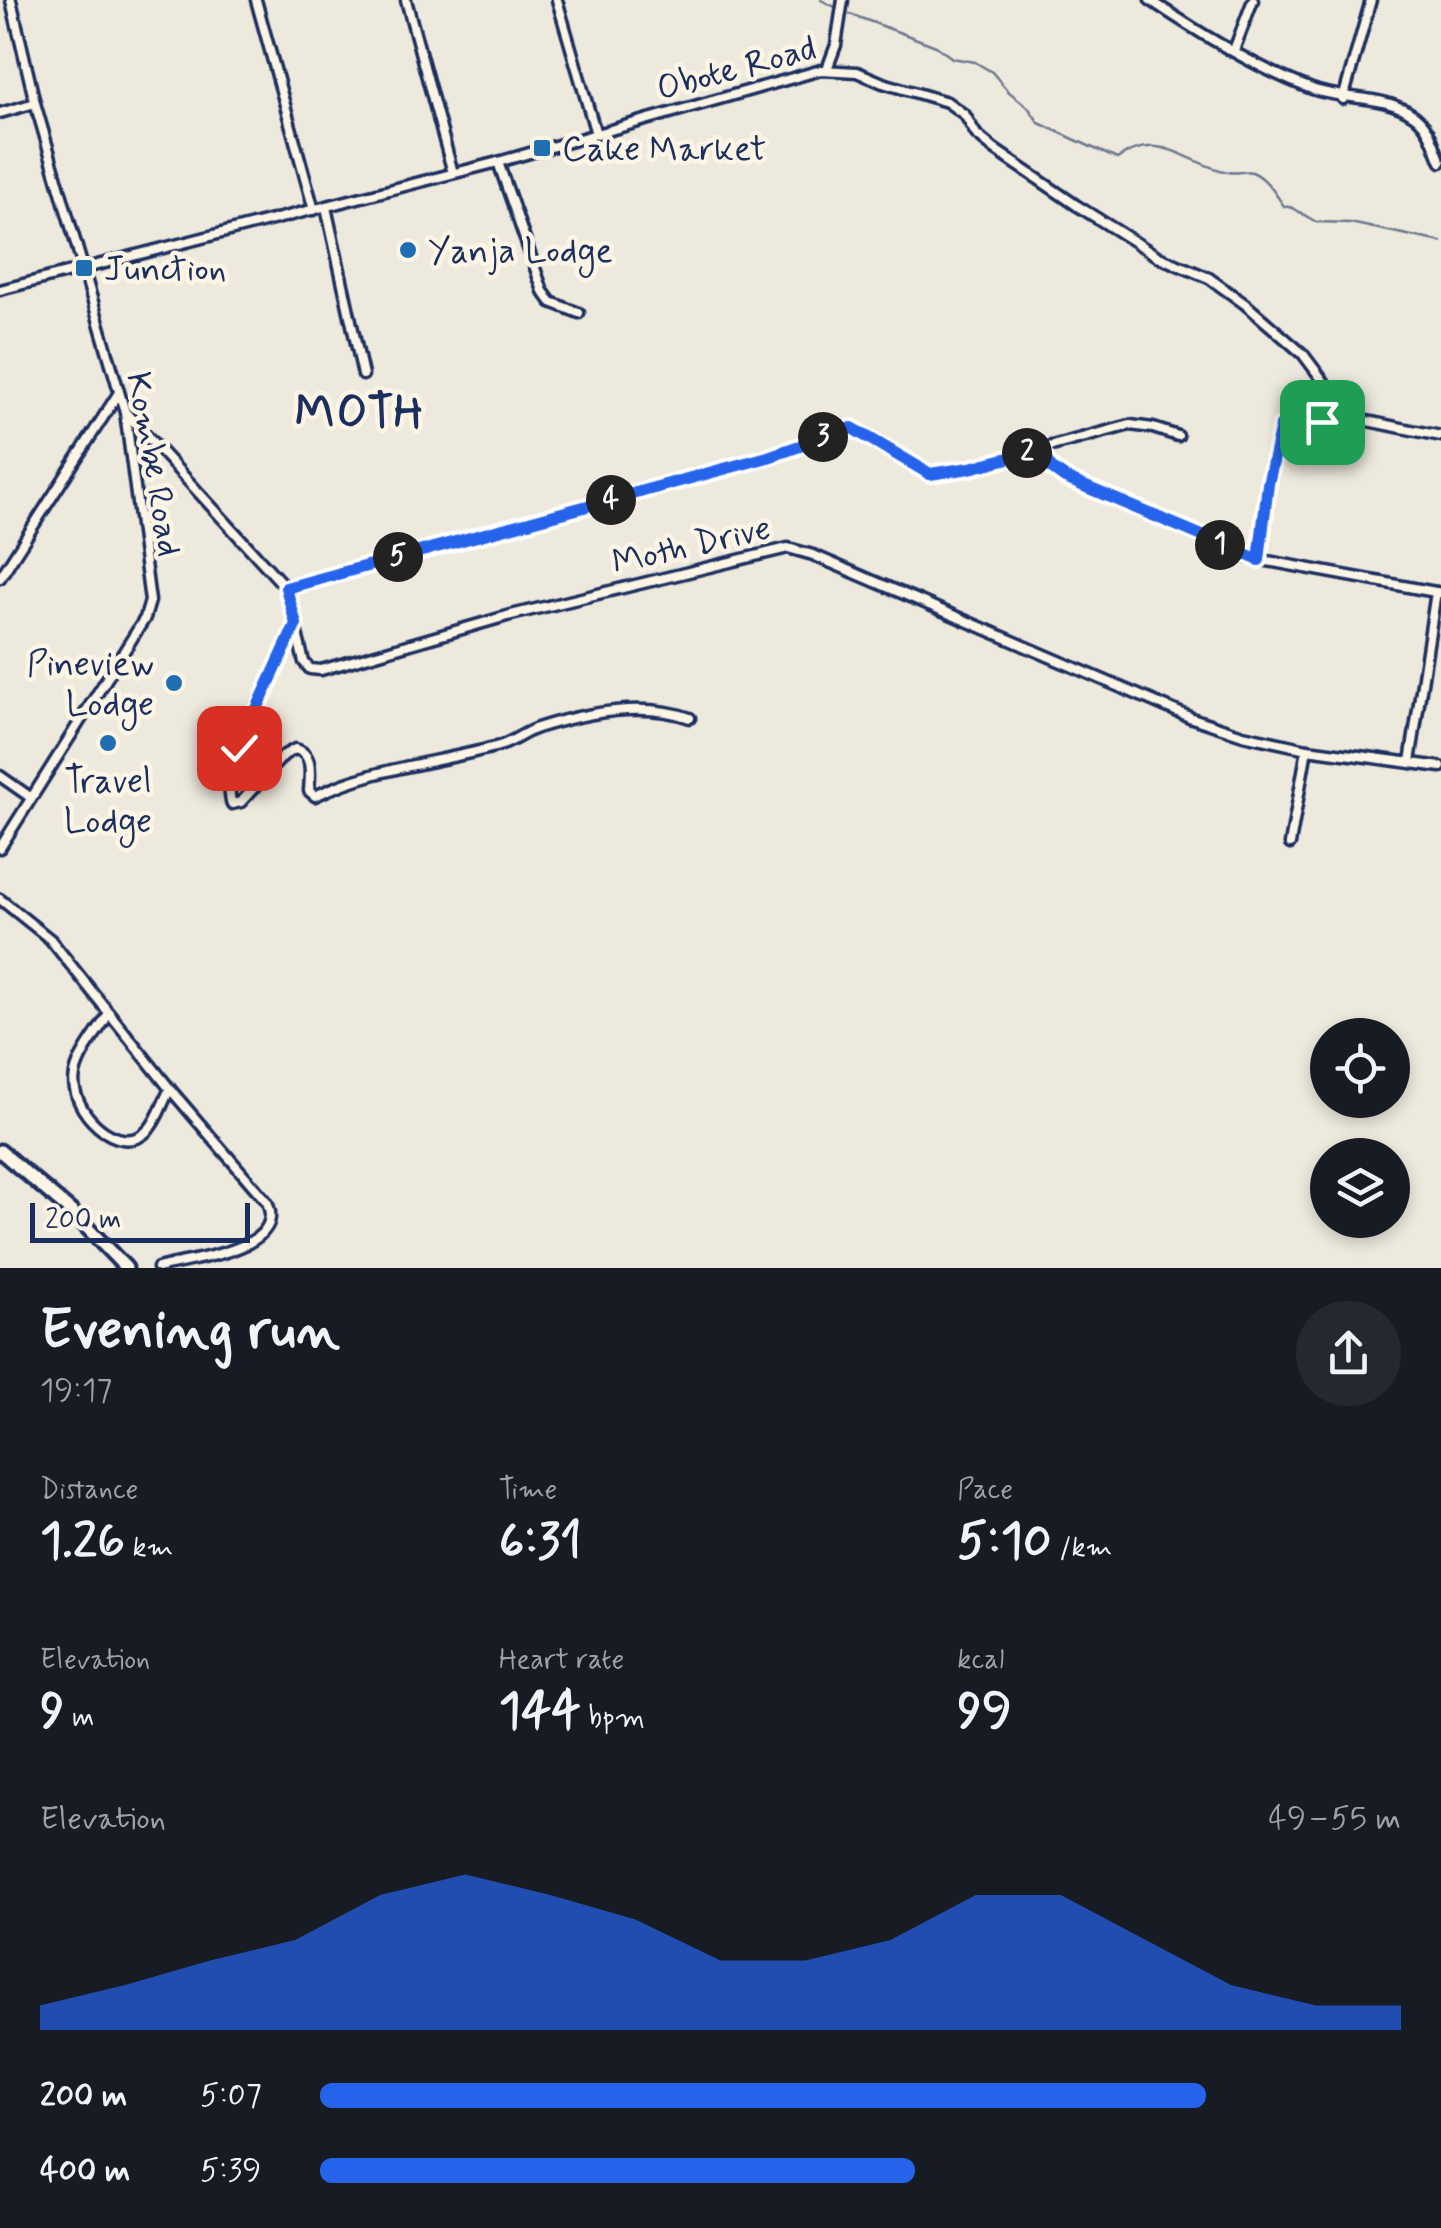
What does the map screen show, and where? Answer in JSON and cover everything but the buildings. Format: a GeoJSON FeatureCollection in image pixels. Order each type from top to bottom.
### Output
{"type":"FeatureCollection","features":[{"type":"Feature","properties":{"kind":"highway"},"geometry":{"type":"LineString","coordinates":[[0,1151],[73,1213],[126,1268]]}},
{"type":"Feature","properties":{"kind":"street","name":"Kombe Road"},"geometry":{"type":"LineString","coordinates":[[0,848],[150,601],[125,412],[35,103],[10,0]]}},
{"type":"Feature","properties":{"kind":"street"},"geometry":{"type":"LineString","coordinates":[[256,0],[314,210]]}},
{"type":"Feature","properties":{"kind":"street"},"geometry":{"type":"LineString","coordinates":[[406,0],[453,173]]}},
{"type":"Feature","properties":{"kind":"street"},"geometry":{"type":"LineString","coordinates":[[557,0],[596,134]]}},
{"type":"Feature","properties":{"kind":"street"},"geometry":{"type":"LineString","coordinates":[[827,69],[836,45],[843,0]]}},
{"type":"Feature","properties":{"kind":"street"},"geometry":{"type":"LineString","coordinates":[[1150,0],[1234,50],[1309,88],[1343,98],[1372,100],[1414,116],[1428,129],[1441,162]]}},
{"type":"Feature","properties":{"kind":"street"},"geometry":{"type":"LineString","coordinates":[[1234,50],[1253,0]]}},
{"type":"Feature","properties":{"kind":"street"},"geometry":{"type":"LineString","coordinates":[[1343,98],[1371,0]]}},
{"type":"Feature","properties":{"kind":"street","name":"Obote Road"},"geometry":{"type":"LineString","coordinates":[[0,290],[498,162],[827,69],[857,72],[947,102],[964,114],[976,134],[994,149],[1076,205],[1159,256],[1209,278],[1245,304],[1303,354],[1324,382],[1335,408]]}},
{"type":"Feature","properties":{"kind":"street"},"geometry":{"type":"LineString","coordinates":[[0,112],[35,103]]}},
{"type":"Feature","properties":{"kind":"street"},"geometry":{"type":"LineString","coordinates":[[498,162],[543,291],[551,302],[579,313]]}},
{"type":"Feature","properties":{"kind":"street"},"geometry":{"type":"LineString","coordinates":[[326,207],[363,375]]}},
{"type":"Feature","properties":{"kind":"street"},"geometry":{"type":"LineString","coordinates":[[0,578],[118,394]]}},
{"type":"Feature","properties":{"kind":"street"},"geometry":{"type":"LineString","coordinates":[[1259,560],[1268,484],[1281,426],[1290,422],[1318,425],[1335,408],[1338,415],[1347,419],[1441,436]]}},
{"type":"Feature","properties":{"kind":"street","name":"Moth Drive"},"geometry":{"type":"LineString","coordinates":[[125,412],[286,588],[306,667],[321,670],[507,616],[788,548],[814,555],[1192,718],[1308,750],[1441,766]]}},
{"type":"Feature","properties":{"kind":"street"},"geometry":{"type":"LineString","coordinates":[[286,588],[755,461],[844,429],[860,430],[930,474],[970,468],[1130,425],[1178,436]]}},
{"type":"Feature","properties":{"kind":"street"},"geometry":{"type":"LineString","coordinates":[[1040,450],[1051,468],[1065,478],[1259,560],[1438,592],[1410,762]]}},
{"type":"Feature","properties":{"kind":"street"},"geometry":{"type":"LineString","coordinates":[[296,624],[239,748],[228,785],[232,804],[240,802],[294,749],[302,750],[309,759],[309,791],[315,796],[337,785],[505,744],[535,729],[610,711],[672,712],[690,718]]}},
{"type":"Feature","properties":{"kind":"street"},"geometry":{"type":"LineString","coordinates":[[1290,844],[1308,750]]}},
{"type":"Feature","properties":{"kind":"street"},"geometry":{"type":"LineString","coordinates":[[0,776],[30,797]]}},
{"type":"Feature","properties":{"kind":"street"},"geometry":{"type":"LineString","coordinates":[[0,899],[50,940],[267,1202],[271,1221],[265,1230],[239,1248],[158,1268]]}},
{"type":"Feature","properties":{"kind":"street"},"geometry":{"type":"LineString","coordinates":[[109,1013],[81,1056],[74,1075],[73,1092],[80,1109],[102,1132],[129,1138],[139,1136],[149,1130],[170,1089]]}},
{"type":"Feature","properties":{"kind":"waterway"},"geometry":{"type":"LineString","coordinates":[[821,0],[837,8]]}},
{"type":"Feature","properties":{"kind":"waterway"},"geometry":{"type":"LineString","coordinates":[[850,14],[936,46],[952,58],[975,62],[992,72],[1039,123],[1117,159],[1147,147],[1174,151],[1214,168],[1257,174],[1284,206],[1316,222],[1350,223],[1441,242]]}},
{"type":"Feature","properties":{"kind":"place","name":"Cake Market"},"geometry":{"type":"Point","coordinates":[542,148]}},
{"type":"Feature","properties":{"kind":"place","name":"Yanja Lodge"},"geometry":{"type":"Point","coordinates":[408,250]}},
{"type":"Feature","properties":{"kind":"place","name":"Junction"},"geometry":{"type":"Point","coordinates":[84,268]}},
{"type":"Feature","properties":{"kind":"place","name":"Pineview Lodge"},"geometry":{"type":"Point","coordinates":[174,683]}},
{"type":"Feature","properties":{"kind":"place","name":"Travel Lodge"},"geometry":{"type":"Point","coordinates":[108,743]}},
{"type":"Feature","properties":{"kind":"district","name":"MOTH"},"geometry":{"type":"Point","coordinates":[360,410]}},
{"type":"Feature","properties":{"kind":"route"},"geometry":{"type":"LineString","coordinates":[[239,748],[296,624],[286,588],[768,457],[852,428],[930,474],[1040,450],[1051,468],[1065,478],[1259,560],[1268,484],[1281,426],[1284,422],[1322,422]]}}]}
